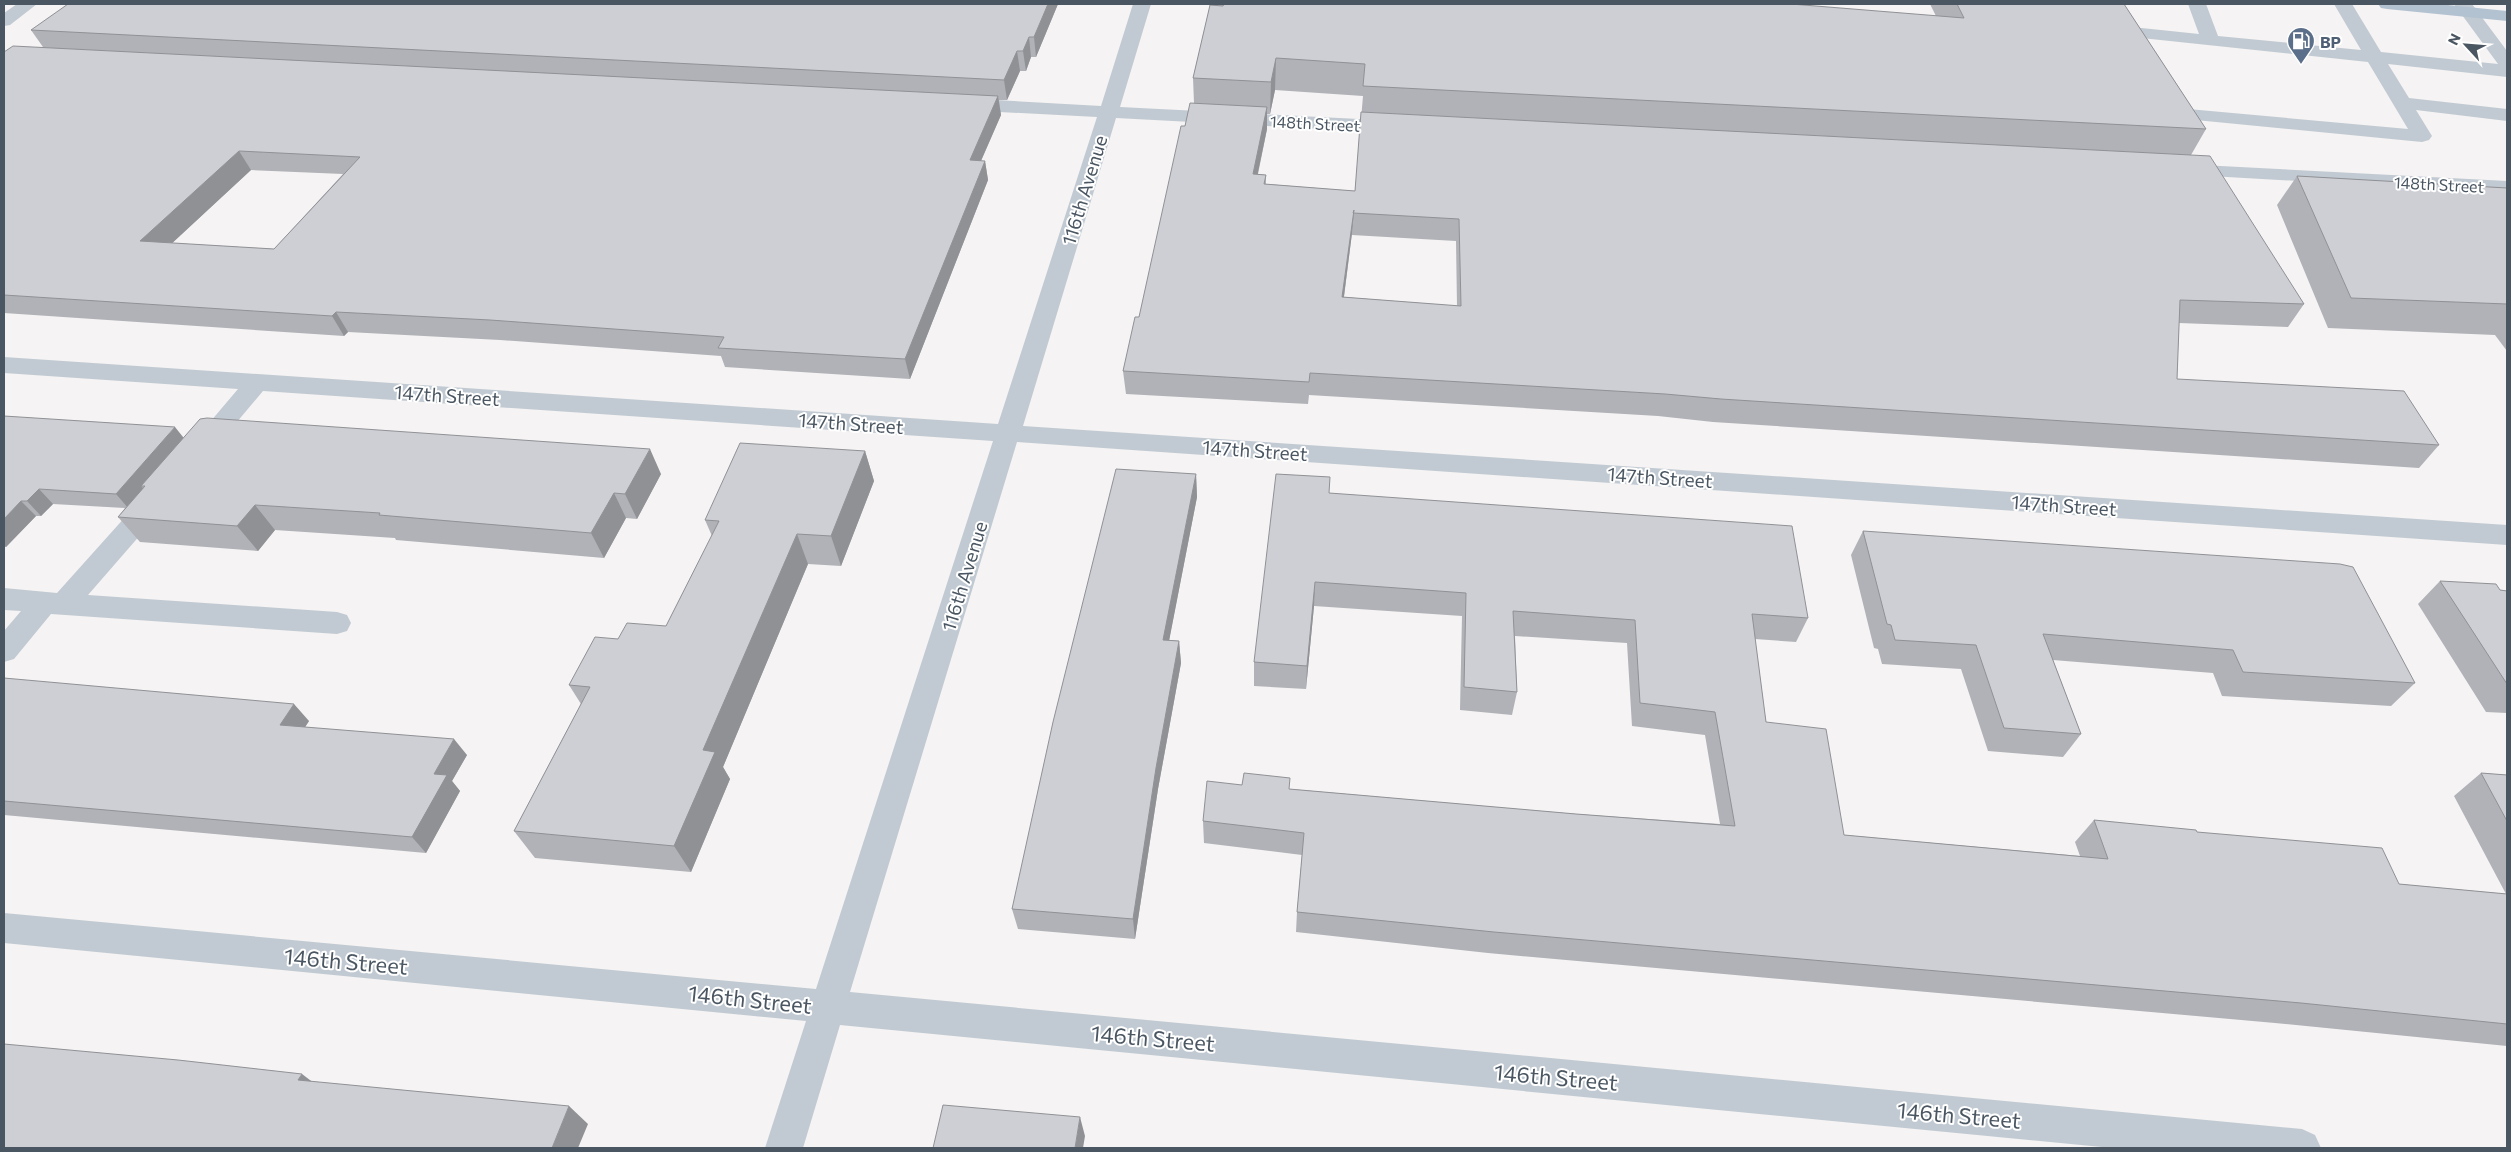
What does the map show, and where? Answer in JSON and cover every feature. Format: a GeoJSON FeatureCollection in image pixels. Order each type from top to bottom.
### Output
{"type":"FeatureCollection","features":[{"type":"Feature","properties":{"kind":"main road"},"geometry":{"type":"LineString","coordinates":[[2388,4],[2466,8],[2507,16]]}},
{"type":"Feature","properties":{"kind":"street"},"geometry":{"type":"LineString","coordinates":[[4,21],[28,4]]}},
{"type":"Feature","properties":{"kind":"street","name":"116th Avenue"},"geometry":{"type":"LineString","coordinates":[[784,1148],[1142,4]]}},
{"type":"Feature","properties":{"kind":"street"},"geometry":{"type":"LineString","coordinates":[[2197,4],[2211,40]]}},
{"type":"Feature","properties":{"kind":"street"},"geometry":{"type":"LineString","coordinates":[[2162,81],[2182,114],[2422,136],[2343,4]]}},
{"type":"Feature","properties":{"kind":"street"},"geometry":{"type":"LineString","coordinates":[[2466,8],[2507,64]]}},
{"type":"Feature","properties":{"kind":"street"},"geometry":{"type":"LineString","coordinates":[[2133,33],[2507,71]]}},
{"type":"Feature","properties":{"kind":"street"},"geometry":{"type":"LineString","coordinates":[[2402,102],[2507,115]]}},
{"type":"Feature","properties":{"kind":"street","name":"148th Street"},"geometry":{"type":"LineString","coordinates":[[942,103],[1414,128]]}},
{"type":"Feature","properties":{"kind":"street","name":"148th Street"},"geometry":{"type":"LineString","coordinates":[[2162,169],[2507,187]]}},
{"type":"Feature","properties":{"kind":"street","name":"147th Street"},"geometry":{"type":"LineString","coordinates":[[4,365],[2507,535]]}},
{"type":"Feature","properties":{"kind":"street"},"geometry":{"type":"LineString","coordinates":[[4,651],[55,603],[176,477],[257,382]]}},
{"type":"Feature","properties":{"kind":"street"},"geometry":{"type":"LineString","coordinates":[[4,599],[337,623]]}},
{"type":"Feature","properties":{"kind":"street","name":"146th Street"},"geometry":{"type":"LineString","coordinates":[[4,928],[2302,1148]]}},
{"type":"Feature","properties":{"kind":"building"},"geometry":{"type":"Polygon","coordinates":[[[68,4],[1048,4],[1034,37],[1029,37],[1023,51],[1017,51],[1004,80],[31,30],[68,4]]]}},
{"type":"Feature","properties":{"kind":"building"},"geometry":{"type":"Polygon","coordinates":[[[1224,4],[1791,4],[1964,18],[1957,4],[2124,4],[2206,129],[1363,86],[1365,64],[1276,58],[1271,82],[1193,78],[1210,5],[1223,6],[1224,4]]]}},
{"type":"Feature","properties":{"kind":"building"},"geometry":{"type":"Polygon","coordinates":[[[13,46],[998,96],[970,160],[985,161],[905,359],[718,348],[724,337],[490,320],[336,312],[332,316],[4,295],[4,52],[13,46]],[[239,151],[140,241],[274,249],[360,157],[239,151]]]}},
{"type":"Feature","properties":{"kind":"building"},"geometry":{"type":"Polygon","coordinates":[[[1190,103],[1267,107],[1253,174],[1266,175],[1264,184],[1355,191],[1361,112],[2210,156],[2304,304],[2180,300],[2177,379],[2404,391],[2439,445],[1665,394],[1310,373],[1309,382],[1123,371],[1135,317],[1139,317],[1181,126],[1185,126],[1190,103]],[[1354,213],[1342,297],[1461,306],[1459,219],[1354,213]]]}},
{"type":"Feature","properties":{"kind":"building"},"geometry":{"type":"Polygon","coordinates":[[[2297,176],[2507,188],[2507,304],[2351,298],[2297,176]]]}},
{"type":"Feature","properties":{"kind":"building"},"geometry":{"type":"Polygon","coordinates":[[[4,416],[175,427],[116,494],[39,489],[27,501],[21,501],[4,519],[4,416]]]}},
{"type":"Feature","properties":{"kind":"building"},"geometry":{"type":"Polygon","coordinates":[[[200,419],[650,449],[625,494],[614,493],[591,533],[379,515],[380,513],[255,505],[237,526],[118,517],[145,486],[141,486],[200,419]]]}},
{"type":"Feature","properties":{"kind":"building"},"geometry":{"type":"Polygon","coordinates":[[[740,443],[865,451],[831,536],[797,534],[703,750],[715,752],[674,846],[514,831],[590,687],[569,685],[595,637],[618,639],[627,623],[666,626],[719,521],[705,520],[740,443]]]}},
{"type":"Feature","properties":{"kind":"building"},"geometry":{"type":"Polygon","coordinates":[[[1116,469],[1196,474],[1163,640],[1179,641],[1156,768],[1133,919],[1012,909],[1053,722],[1116,469]]]}},
{"type":"Feature","properties":{"kind":"building"},"geometry":{"type":"Polygon","coordinates":[[[1276,474],[1330,477],[1329,493],[1792,526],[1808,618],[1752,614],[1766,722],[1826,729],[1844,835],[2108,859],[2094,820],[2196,830],[2197,832],[2382,848],[2399,884],[2507,894],[2507,1024],[2301,1003],[1494,932],[1297,912],[1304,833],[1203,821],[1207,781],[1242,785],[1244,773],[1290,778],[1289,789],[1735,826],[1715,712],[1640,703],[1635,620],[1513,611],[1517,692],[1464,687],[1466,593],[1315,582],[1307,666],[1254,662],[1276,474]]]}},
{"type":"Feature","properties":{"kind":"building"},"geometry":{"type":"Polygon","coordinates":[[[1863,531],[2340,564],[2353,567],[2415,683],[2243,672],[2233,650],[2043,634],[2081,734],[2004,728],[1976,645],[1895,640],[1891,625],[1887,624],[1863,531]]]}},
{"type":"Feature","properties":{"kind":"building"},"geometry":{"type":"Polygon","coordinates":[[[2440,581],[2496,584],[2500,590],[2507,591],[2507,684],[2440,581]]]}},
{"type":"Feature","properties":{"kind":"building"},"geometry":{"type":"Polygon","coordinates":[[[4,678],[294,704],[280,725],[454,739],[434,774],[447,775],[412,837],[4,801],[4,678]]]}},
{"type":"Feature","properties":{"kind":"building"},"geometry":{"type":"Polygon","coordinates":[[[2481,773],[2507,775],[2507,821],[2481,773]]]}},
{"type":"Feature","properties":{"kind":"building"},"geometry":{"type":"Polygon","coordinates":[[[4,1044],[178,1060],[302,1074],[298,1080],[569,1106],[552,1148],[4,1148],[4,1044]]]}},
{"type":"Feature","properties":{"kind":"building"},"geometry":{"type":"Polygon","coordinates":[[[943,1105],[1080,1117],[1075,1148],[933,1148],[943,1105]]]}},
{"type":"Feature","properties":{"kind":"place","name":"BP"},"geometry":{"type":"Point","coordinates":[2301,65]}}]}
